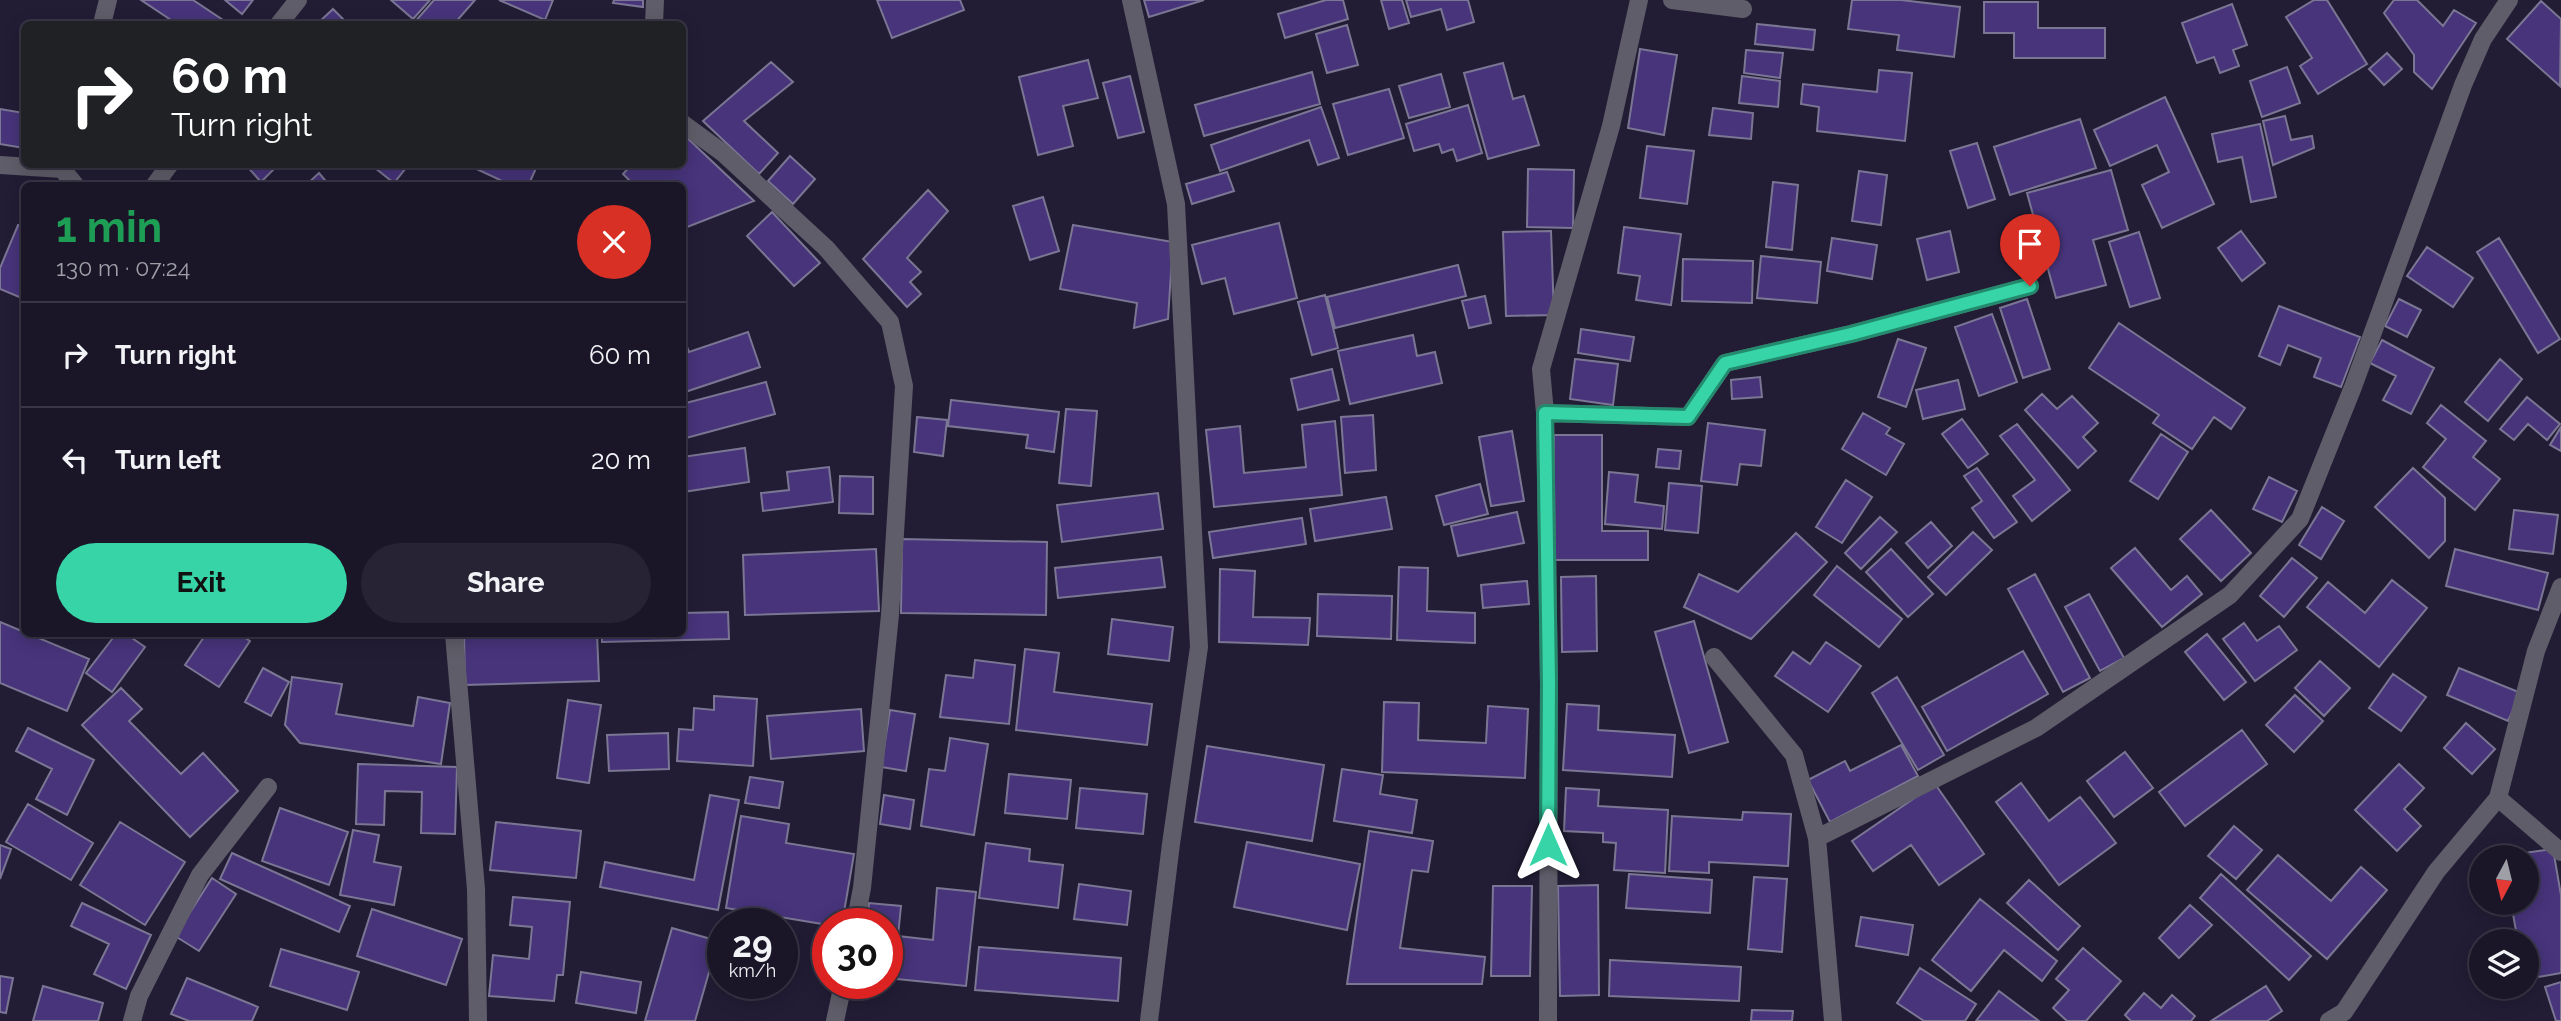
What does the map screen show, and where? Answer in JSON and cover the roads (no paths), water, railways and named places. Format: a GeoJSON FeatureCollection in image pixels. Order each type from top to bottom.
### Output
{"type":"FeatureCollection","features":[{"type":"Feature","properties":{"kind":"street"},"geometry":{"type":"LineString","coordinates":[[103,21],[108,0]]}},
{"type":"Feature","properties":{"kind":"street"},"geometry":{"type":"LineString","coordinates":[[281,21],[298,0]]}},
{"type":"Feature","properties":{"kind":"street"},"geometry":{"type":"LineString","coordinates":[[654,21],[655,0]]}},
{"type":"Feature","properties":{"kind":"street"},"geometry":{"type":"LineString","coordinates":[[1131,0],[1176,204],[1199,647],[1149,1021]]}},
{"type":"Feature","properties":{"kind":"street"},"geometry":{"type":"LineString","coordinates":[[1548,1021],[1549,684],[1545,413],[1541,369],[1611,125],[1639,0]]}},
{"type":"Feature","properties":{"kind":"street"},"geometry":{"type":"LineString","coordinates":[[1672,0],[1743,9]]}},
{"type":"Feature","properties":{"kind":"street"},"geometry":{"type":"LineString","coordinates":[[1817,838],[2036,727],[2230,595],[2300,519],[2353,387],[2463,85],[2483,39],[2509,0]]}},
{"type":"Feature","properties":{"kind":"street"},"geometry":{"type":"LineString","coordinates":[[686,126],[723,153],[826,248],[890,322],[904,386],[890,615],[858,908]]}},
{"type":"Feature","properties":{"kind":"street"},"geometry":{"type":"LineString","coordinates":[[0,165],[21,166]]}},
{"type":"Feature","properties":{"kind":"street"},"geometry":{"type":"LineString","coordinates":[[1545,413],[1688,417],[1725,363],[1851,334],[2030,286]]}},
{"type":"Feature","properties":{"kind":"street"},"geometry":{"type":"LineString","coordinates":[[2340,1018],[2436,872],[2498,798],[2536,651],[2561,587]]}},
{"type":"Feature","properties":{"kind":"street"},"geometry":{"type":"LineString","coordinates":[[454,637],[476,889],[478,1021]]}},
{"type":"Feature","properties":{"kind":"street"},"geometry":{"type":"LineString","coordinates":[[1714,657],[1794,755],[1817,838],[1833,1021]]}},
{"type":"Feature","properties":{"kind":"street"},"geometry":{"type":"LineString","coordinates":[[132,1021],[139,996],[200,875],[268,788]]}},
{"type":"Feature","properties":{"kind":"street"},"geometry":{"type":"LineString","coordinates":[[2498,798],[2561,852]]}},
{"type":"Feature","properties":{"kind":"street"},"geometry":{"type":"LineString","coordinates":[[835,1021],[840,999]]}}]}
